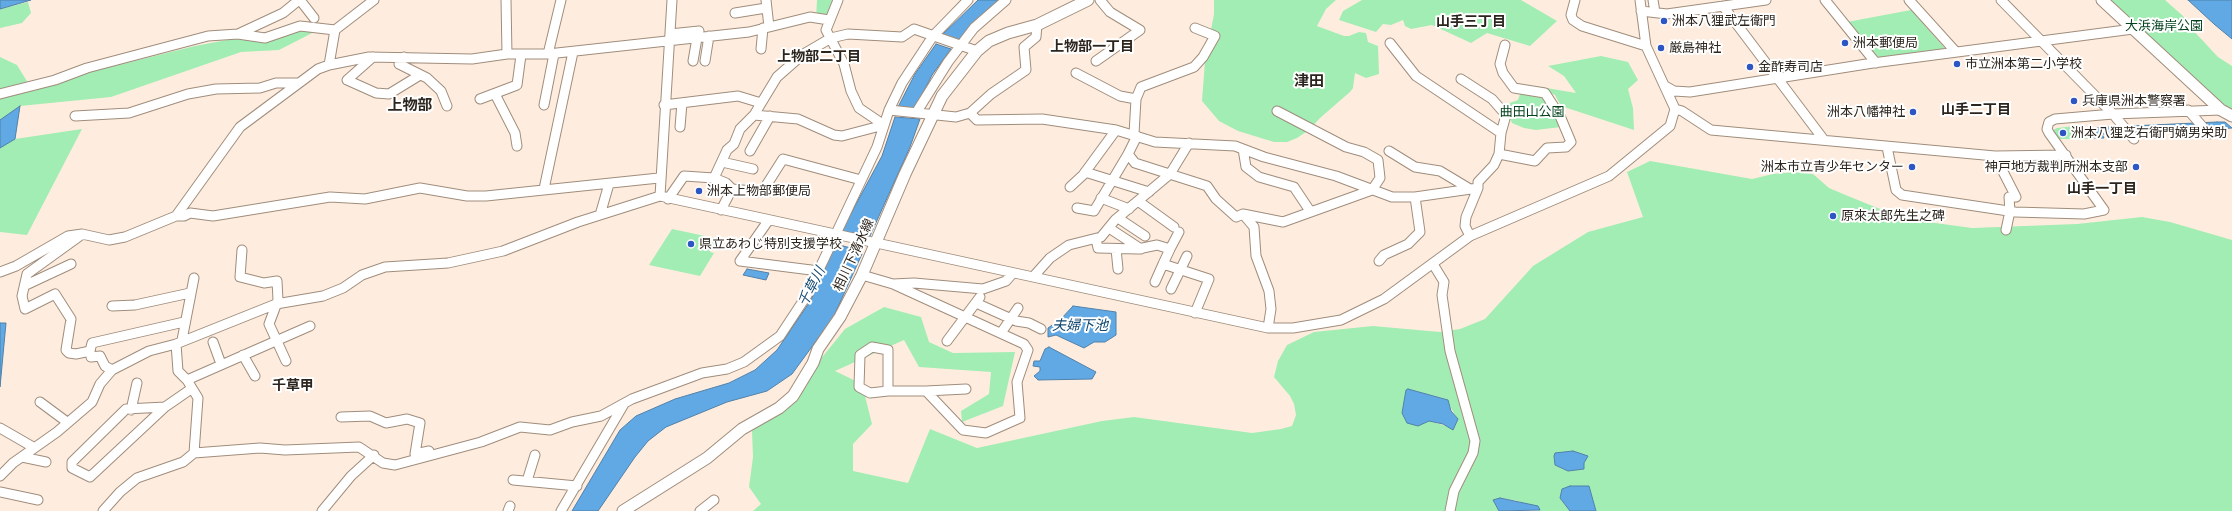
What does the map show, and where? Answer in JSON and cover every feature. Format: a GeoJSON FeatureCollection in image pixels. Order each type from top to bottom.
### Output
{"type":"FeatureCollection","features":[{"type":"Feature","properties":{"kind":"main road","name":"相川下清水線"},"geometry":{"type":"LineString","coordinates":[[624,510],[707,458],[742,429],[779,408],[793,396],[813,363],[818,348],[840,317],[862,275],[933,113],[942,96],[978,51],[989,41],[1008,33],[1037,25],[1088,0]]}},
{"type":"Feature","properties":{"kind":"main road"},"geometry":{"type":"LineString","coordinates":[[2102,0],[2220,110],[2232,116]]}},
{"type":"Feature","properties":{"kind":"street"},"geometry":{"type":"LineString","coordinates":[[238,34],[282,13],[299,0],[314,18]]}},
{"type":"Feature","properties":{"kind":"street"},"geometry":{"type":"LineString","coordinates":[[329,65],[335,30],[374,0]]}},
{"type":"Feature","properties":{"kind":"street"},"geometry":{"type":"LineString","coordinates":[[506,0],[507,54]]}},
{"type":"Feature","properties":{"kind":"street"},"geometry":{"type":"LineString","coordinates":[[544,105],[551,54],[561,0]]}},
{"type":"Feature","properties":{"kind":"street"},"geometry":{"type":"LineString","coordinates":[[664,197],[659,178],[672,0]]}},
{"type":"Feature","properties":{"kind":"street"},"geometry":{"type":"LineString","coordinates":[[838,0],[826,30],[844,64],[851,91],[859,108],[884,125]]}},
{"type":"Feature","properties":{"kind":"street"},"geometry":{"type":"LineString","coordinates":[[103,511],[120,492],[137,478],[183,462],[194,453],[240,451],[260,448],[285,450],[359,447],[374,455],[382,463],[395,464],[445,452],[520,427],[547,430],[572,422],[601,416],[632,399],[702,373],[728,369],[744,362],[780,336],[807,295],[877,147],[889,110],[902,83],[933,36],[968,0]]}},
{"type":"Feature","properties":{"kind":"street"},"geometry":{"type":"LineString","coordinates":[[919,114],[948,62],[962,46],[974,28],[1006,0]]}},
{"type":"Feature","properties":{"kind":"street"},"geometry":{"type":"LineString","coordinates":[[1096,61],[1140,30],[1110,12],[1100,0]]}},
{"type":"Feature","properties":{"kind":"street"},"geometry":{"type":"LineString","coordinates":[[1575,0],[1571,15],[1573,20],[1582,26],[1635,44],[1646,46]]}},
{"type":"Feature","properties":{"kind":"street"},"geometry":{"type":"LineString","coordinates":[[0,476],[33,446],[57,432],[92,402],[100,384],[112,370],[149,352],[179,342],[276,304],[323,296],[343,288],[362,275],[385,267],[448,263],[507,250],[600,215],[664,197],[1195,314],[1268,328],[1293,328],[1341,320],[1384,299],[1470,236],[1592,185],[1609,176],[1670,126],[1675,110],[1646,46],[1640,0]]}},
{"type":"Feature","properties":{"kind":"street"},"geometry":{"type":"LineString","coordinates":[[1653,0],[1655,12]]}},
{"type":"Feature","properties":{"kind":"street"},"geometry":{"type":"LineString","coordinates":[[1641,11],[1668,14],[1762,0]]}},
{"type":"Feature","properties":{"kind":"street"},"geometry":{"type":"LineString","coordinates":[[1825,0],[1876,63]]}},
{"type":"Feature","properties":{"kind":"street"},"geometry":{"type":"LineString","coordinates":[[1909,0],[1956,52]]}},
{"type":"Feature","properties":{"kind":"street"},"geometry":{"type":"LineString","coordinates":[[2001,0],[2113,114],[2134,139]]}},
{"type":"Feature","properties":{"kind":"street"},"geometry":{"type":"LineString","coordinates":[[735,13],[766,4],[766,28],[761,49]]}},
{"type":"Feature","properties":{"kind":"street"},"geometry":{"type":"LineString","coordinates":[[1723,6],[1824,140]]}},
{"type":"Feature","properties":{"kind":"street"},"geometry":{"type":"LineString","coordinates":[[282,13],[284,21]]}},
{"type":"Feature","properties":{"kind":"street"},"geometry":{"type":"LineString","coordinates":[[176,216],[240,127],[318,69],[329,65],[372,57],[472,59],[507,54],[551,54],[698,34],[709,36],[748,32],[810,17],[829,20]]}},
{"type":"Feature","properties":{"kind":"street"},"geometry":{"type":"LineString","coordinates":[[889,110],[919,114],[933,113],[956,117],[970,113],[991,94],[1026,70],[1024,47],[1036,37],[1037,25]]}},
{"type":"Feature","properties":{"kind":"street"},"geometry":{"type":"LineString","coordinates":[[0,94],[55,80],[87,68],[208,36],[238,34],[265,38],[300,26],[335,30]]}},
{"type":"Feature","properties":{"kind":"street"},"geometry":{"type":"LineString","coordinates":[[1077,208],[1094,211],[1128,154],[1135,135],[1136,100],[1138,92],[1146,84],[1193,68],[1203,57],[1216,36],[1195,28]]}},
{"type":"Feature","properties":{"kind":"street"},"geometry":{"type":"LineString","coordinates":[[714,178],[727,150],[734,144],[740,129],[754,115],[777,76],[802,55],[831,38],[848,34],[902,37],[914,29],[978,51]]}},
{"type":"Feature","properties":{"kind":"street"},"geometry":{"type":"LineString","coordinates":[[1665,86],[1674,91],[1690,92],[1777,77],[2133,29]]}},
{"type":"Feature","properties":{"kind":"street"},"geometry":{"type":"LineString","coordinates":[[693,61],[698,34]]}},
{"type":"Feature","properties":{"kind":"street"},"geometry":{"type":"LineString","coordinates":[[705,61],[709,36]]}},
{"type":"Feature","properties":{"kind":"street"},"geometry":{"type":"LineString","coordinates":[[1390,43],[1416,76],[1501,133]]}},
{"type":"Feature","properties":{"kind":"street"},"geometry":{"type":"LineString","coordinates":[[1499,154],[1535,161],[1546,148],[1566,147],[1571,142],[1560,116],[1545,93],[1536,90],[1514,88],[1503,73],[1500,64],[1505,45]]}},
{"type":"Feature","properties":{"kind":"street"},"geometry":{"type":"LineString","coordinates":[[544,189],[573,52]]}},
{"type":"Feature","properties":{"kind":"street"},"geometry":{"type":"LineString","coordinates":[[480,99],[517,85],[521,55]]}},
{"type":"Feature","properties":{"kind":"street"},"geometry":{"type":"LineString","coordinates":[[372,57],[347,80],[376,94],[389,94],[420,75]]}},
{"type":"Feature","properties":{"kind":"street"},"geometry":{"type":"LineString","coordinates":[[404,57],[399,64],[427,78],[441,91],[446,106]]}},
{"type":"Feature","properties":{"kind":"street"},"geometry":{"type":"LineString","coordinates":[[1076,74],[1120,96],[1136,100]]}},
{"type":"Feature","properties":{"kind":"street"},"geometry":{"type":"LineString","coordinates":[[1461,79],[1492,99],[1506,115],[1501,133],[1499,154],[1494,165],[1478,182],[1474,189],[1465,226],[1470,236]]}},
{"type":"Feature","properties":{"kind":"street"},"geometry":{"type":"LineString","coordinates":[[75,116],[129,113],[188,94],[216,89],[260,88],[276,83],[299,83]]}},
{"type":"Feature","properties":{"kind":"street"},"geometry":{"type":"LineString","coordinates":[[495,94],[515,133],[517,146]]}},
{"type":"Feature","properties":{"kind":"street"},"geometry":{"type":"LineString","coordinates":[[664,105],[738,96],[761,103]]}},
{"type":"Feature","properties":{"kind":"street"},"geometry":{"type":"LineString","coordinates":[[680,127],[682,103]]}},
{"type":"Feature","properties":{"kind":"street"},"geometry":{"type":"LineString","coordinates":[[1675,110],[1682,111],[1711,130],[1995,156],[2066,155]]}},
{"type":"Feature","properties":{"kind":"street"},"geometry":{"type":"LineString","coordinates":[[2188,110],[2209,134]]}},
{"type":"Feature","properties":{"kind":"street"},"geometry":{"type":"LineString","coordinates":[[1887,147],[1896,190],[1902,195],[2010,211],[2084,214],[2104,210],[2049,133],[2047,129],[2049,122],[2055,119],[2113,114],[2220,110]]}},
{"type":"Feature","properties":{"kind":"street"},"geometry":{"type":"LineString","coordinates":[[1128,154],[1135,163],[1207,186],[1216,199],[1236,218],[1243,214],[1283,222],[1310,211],[1344,201],[1372,190],[1380,178],[1378,160],[1364,152],[1346,147],[1277,111]]}},
{"type":"Feature","properties":{"kind":"street"},"geometry":{"type":"LineString","coordinates":[[970,113],[977,120],[1042,119],[1084,124],[1116,130],[1155,142],[1235,146],[1264,157],[1336,176],[1392,197],[1415,197],[1474,189]]}},
{"type":"Feature","properties":{"kind":"street"},"geometry":{"type":"LineString","coordinates":[[754,115],[798,119],[834,135],[842,136],[866,130],[878,125],[884,125]]}},
{"type":"Feature","properties":{"kind":"street"},"geometry":{"type":"LineString","coordinates":[[750,151],[770,116]]}},
{"type":"Feature","properties":{"kind":"street"},"geometry":{"type":"LineString","coordinates":[[1070,187],[1085,172],[1116,130]]}},
{"type":"Feature","properties":{"kind":"street"},"geometry":{"type":"LineString","coordinates":[[1032,277],[1050,258],[1070,245],[1101,237],[1118,218],[1170,174],[1189,144]]}},
{"type":"Feature","properties":{"kind":"street"},"geometry":{"type":"LineString","coordinates":[[1243,149],[1246,167],[1258,177],[1294,187],[1310,211]]}},
{"type":"Feature","properties":{"kind":"street"},"geometry":{"type":"LineString","coordinates":[[1389,151],[1414,167],[1440,172],[1474,189]]}},
{"type":"Feature","properties":{"kind":"street"},"geometry":{"type":"LineString","coordinates":[[1995,156],[2016,197],[2008,197],[2010,211],[2006,230]]}},
{"type":"Feature","properties":{"kind":"street"},"geometry":{"type":"LineString","coordinates":[[664,197],[684,176],[714,178],[726,183],[732,189],[762,192],[783,159],[861,180]]}},
{"type":"Feature","properties":{"kind":"street"},"geometry":{"type":"LineString","coordinates":[[722,162],[753,168]]}},
{"type":"Feature","properties":{"kind":"street"},"geometry":{"type":"LineString","coordinates":[[1085,172],[1149,192]]}},
{"type":"Feature","properties":{"kind":"street"},"geometry":{"type":"LineString","coordinates":[[0,272],[16,266],[68,236],[82,234],[109,240],[125,237],[176,216],[184,216],[190,213],[213,216],[330,197],[365,199],[420,188],[467,196],[486,196],[659,178]]}},
{"type":"Feature","properties":{"kind":"street"},"geometry":{"type":"LineString","coordinates":[[600,215],[609,184]]}},
{"type":"Feature","properties":{"kind":"street"},"geometry":{"type":"LineString","coordinates":[[721,210],[732,189]]}},
{"type":"Feature","properties":{"kind":"street"},"geometry":{"type":"LineString","coordinates":[[1379,261],[1384,255],[1408,244],[1420,232],[1415,197]]}},
{"type":"Feature","properties":{"kind":"street"},"geometry":{"type":"LineString","coordinates":[[1101,198],[1128,209]]}},
{"type":"Feature","properties":{"kind":"street"},"geometry":{"type":"LineString","coordinates":[[1138,201],[1177,229],[1170,249],[1155,282]]}},
{"type":"Feature","properties":{"kind":"street"},"geometry":{"type":"LineString","coordinates":[[1243,214],[1254,227],[1256,256],[1269,292],[1271,309],[1268,328]]}},
{"type":"Feature","properties":{"kind":"street"},"geometry":{"type":"LineString","coordinates":[[1118,218],[1145,236]]}},
{"type":"Feature","properties":{"kind":"street"},"geometry":{"type":"LineString","coordinates":[[768,221],[740,261],[819,271]]}},
{"type":"Feature","properties":{"kind":"street"},"geometry":{"type":"LineString","coordinates":[[1109,228],[1141,249]]}},
{"type":"Feature","properties":{"kind":"street"},"geometry":{"type":"LineString","coordinates":[[82,234],[28,274],[22,296],[25,309],[55,294],[70,319],[66,350],[69,353],[76,354],[90,351]]}},
{"type":"Feature","properties":{"kind":"street"},"geometry":{"type":"LineString","coordinates":[[1096,239],[1098,248],[1141,249],[1157,245],[1170,249]]}},
{"type":"Feature","properties":{"kind":"street"},"geometry":{"type":"LineString","coordinates":[[1116,249],[1118,269]]}},
{"type":"Feature","properties":{"kind":"street"},"geometry":{"type":"LineString","coordinates":[[242,250],[240,277],[264,283],[277,281],[278,300],[269,324],[286,361]]}},
{"type":"Feature","properties":{"kind":"street"},"geometry":{"type":"LineString","coordinates":[[1171,289],[1187,256]]}},
{"type":"Feature","properties":{"kind":"street"},"geometry":{"type":"LineString","coordinates":[[26,285],[71,264]]}},
{"type":"Feature","properties":{"kind":"street"},"geometry":{"type":"LineString","coordinates":[[1163,264],[1209,279],[1195,314]]}},
{"type":"Feature","properties":{"kind":"street"},"geometry":{"type":"LineString","coordinates":[[1432,264],[1444,282],[1442,295],[1450,351],[1475,441],[1473,453],[1454,491],[1450,511]]}},
{"type":"Feature","properties":{"kind":"street"},"geometry":{"type":"LineString","coordinates":[[893,284],[914,282],[983,289],[1006,281],[1013,273]]}},
{"type":"Feature","properties":{"kind":"street"},"geometry":{"type":"LineString","coordinates":[[862,275],[893,284],[1024,344],[1028,350],[1017,382],[1020,418],[986,433],[962,430],[926,391]]}},
{"type":"Feature","properties":{"kind":"street"},"geometry":{"type":"LineString","coordinates":[[194,278],[179,342],[177,368],[198,398],[194,453]]}},
{"type":"Feature","properties":{"kind":"street"},"geometry":{"type":"LineString","coordinates":[[112,306],[135,305],[190,293]]}},
{"type":"Feature","properties":{"kind":"street"},"geometry":{"type":"LineString","coordinates":[[947,341],[978,300],[1011,319],[1029,323],[1041,329]]}},
{"type":"Feature","properties":{"kind":"street"},"geometry":{"type":"LineString","coordinates":[[1001,333],[1018,308]]}},
{"type":"Feature","properties":{"kind":"street"},"geometry":{"type":"LineString","coordinates":[[112,370],[105,366],[100,356],[91,357],[90,351],[92,343],[184,322]]}},
{"type":"Feature","properties":{"kind":"street"},"geometry":{"type":"LineString","coordinates":[[165,407],[131,410],[126,409],[72,462],[72,468],[94,480],[189,384],[222,364],[310,326]]}},
{"type":"Feature","properties":{"kind":"street"},"geometry":{"type":"LineString","coordinates":[[213,342],[222,364]]}},
{"type":"Feature","properties":{"kind":"street"},"geometry":{"type":"LineString","coordinates":[[888,391],[888,350],[872,347],[860,355],[858,387],[870,393],[966,388]]}},
{"type":"Feature","properties":{"kind":"street"},"geometry":{"type":"LineString","coordinates":[[243,355],[255,376]]}},
{"type":"Feature","properties":{"kind":"street"},"geometry":{"type":"LineString","coordinates":[[131,410],[137,383]]}},
{"type":"Feature","properties":{"kind":"street"},"geometry":{"type":"LineString","coordinates":[[40,402],[67,422]]}},
{"type":"Feature","properties":{"kind":"street"},"geometry":{"type":"LineString","coordinates":[[561,511],[624,404]]}},
{"type":"Feature","properties":{"kind":"street"},"geometry":{"type":"LineString","coordinates":[[341,417],[370,416],[386,423],[407,419],[420,424],[415,454],[441,450],[445,452]]}},
{"type":"Feature","properties":{"kind":"street"},"geometry":{"type":"LineString","coordinates":[[0,428],[33,446]]}},
{"type":"Feature","properties":{"kind":"street"},"geometry":{"type":"LineString","coordinates":[[322,511],[351,476],[374,455]]}},
{"type":"Feature","properties":{"kind":"street"},"geometry":{"type":"LineString","coordinates":[[527,481],[535,455]]}},
{"type":"Feature","properties":{"kind":"street"},"geometry":{"type":"LineString","coordinates":[[22,457],[46,462]]}},
{"type":"Feature","properties":{"kind":"street"},"geometry":{"type":"LineString","coordinates":[[513,480],[577,486]]}},
{"type":"Feature","properties":{"kind":"street"},"geometry":{"type":"LineString","coordinates":[[0,492],[38,500]]}},
{"type":"Feature","properties":{"kind":"street"},"geometry":{"type":"LineString","coordinates":[[700,511],[714,500]]}},
{"type":"Feature","properties":{"kind":"green space"},"geometry":{"type":"Polygon","coordinates":[[[817,0],[832,0],[826,17],[816,19],[817,0]]]}},
{"type":"Feature","properties":{"kind":"green space"},"geometry":{"type":"Polygon","coordinates":[[[1214,0],[1336,0],[1326,9],[1317,26],[1344,36],[1349,36],[1359,32],[1366,33],[1368,42],[1378,46],[1379,74],[1366,78],[1355,73],[1353,88],[1350,92],[1320,118],[1309,130],[1297,138],[1287,142],[1274,142],[1238,131],[1219,121],[1202,101],[1205,61],[1214,14],[1214,0]]]}},
{"type":"Feature","properties":{"kind":"green space"},"geometry":{"type":"Polygon","coordinates":[[[1362,0],[1521,0],[1557,21],[1530,46],[1487,33],[1471,43],[1432,25],[1411,29],[1405,26],[1403,20],[1391,25],[1383,24],[1376,32],[1339,20],[1343,11],[1362,0]]]}},
{"type":"Feature","properties":{"kind":"green space","name":"大浜海岸公園"},"geometry":{"type":"Polygon","coordinates":[[[2107,0],[2165,0],[2183,16],[2191,28],[2218,57],[2232,66],[2232,110],[2210,94],[2107,0]]]}},
{"type":"Feature","properties":{"kind":"green space"},"geometry":{"type":"Polygon","coordinates":[[[28,2],[31,13],[22,23],[0,28],[0,9],[28,2]]]}},
{"type":"Feature","properties":{"kind":"green space"},"geometry":{"type":"Polygon","coordinates":[[[1911,10],[1949,53],[1881,60],[1847,22],[1911,10]]]}},
{"type":"Feature","properties":{"kind":"green space"},"geometry":{"type":"Polygon","coordinates":[[[300,28],[318,30],[279,50],[241,52],[111,97],[20,106],[15,139],[82,129],[27,235],[0,232],[0,57],[17,65],[33,91],[94,71],[195,46],[232,39],[260,40],[300,28]]]}},
{"type":"Feature","properties":{"kind":"green space"},"geometry":{"type":"Polygon","coordinates":[[[1601,56],[1628,62],[1638,80],[1628,89],[1633,108],[1634,130],[1561,106],[1555,95],[1535,86],[1576,93],[1564,76],[1548,66],[1601,56]]]}},
{"type":"Feature","properties":{"kind":"green space","name":"曲田山公園"},"geometry":{"type":"Polygon","coordinates":[[[1538,93],[1545,98],[1560,119],[1561,127],[1536,130],[1524,128],[1512,123],[1504,105],[1518,100],[1520,94],[1538,93]]]}},
{"type":"Feature","properties":{"kind":"green space"},"geometry":{"type":"Polygon","coordinates":[[[2074,126],[2088,139],[2057,139],[2051,131],[2057,128],[2074,126]]]}},
{"type":"Feature","properties":{"kind":"green space"},"geometry":{"type":"Polygon","coordinates":[[[1650,161],[1752,179],[1773,174],[1794,172],[1813,174],[1829,188],[1848,196],[1885,211],[1928,222],[1972,228],[2077,224],[2142,217],[2170,222],[2232,240],[2232,511],[1596,511],[1589,486],[1571,486],[1561,500],[1570,511],[1539,511],[1518,501],[1500,498],[1494,503],[1499,511],[753,511],[761,504],[749,487],[753,457],[752,431],[797,398],[813,375],[819,361],[845,329],[884,307],[921,317],[929,342],[953,353],[1015,352],[1003,406],[962,422],[961,411],[989,394],[991,372],[919,367],[904,340],[835,371],[862,384],[872,424],[853,444],[853,471],[908,483],[930,429],[977,448],[1102,421],[1134,417],[1252,433],[1281,429],[1292,426],[1296,415],[1294,404],[1290,396],[1274,377],[1278,361],[1287,345],[1314,332],[1373,326],[1440,332],[1460,329],[1485,319],[1533,266],[1588,232],[1643,217],[1627,172],[1650,161]],[[1407,389],[1402,413],[1446,426],[1456,417],[1446,399],[1407,389]],[[1554,456],[1555,465],[1561,468],[1568,471],[1584,469],[1584,463],[1586,461],[1554,456]]]}},
{"type":"Feature","properties":{"kind":"green space"},"geometry":{"type":"Polygon","coordinates":[[[672,229],[719,239],[710,252],[714,253],[700,276],[649,265],[672,229]]]}},
{"type":"Feature","properties":{"kind":"water"},"geometry":{"type":"Polygon","coordinates":[[[0,0],[31,0],[0,9],[0,0]]]}},
{"type":"Feature","properties":{"kind":"water"},"geometry":{"type":"Polygon","coordinates":[[[978,0],[1000,0],[957,42],[941,36],[978,0]]]}},
{"type":"Feature","properties":{"kind":"water"},"geometry":{"type":"Polygon","coordinates":[[[2188,0],[2232,0],[2232,39],[2214,24],[2188,0]]]}},
{"type":"Feature","properties":{"kind":"water"},"geometry":{"type":"Polygon","coordinates":[[[936,44],[951,49],[932,75],[914,111],[897,109],[915,74],[936,44]]]}},
{"type":"Feature","properties":{"kind":"water"},"geometry":{"type":"Polygon","coordinates":[[[20,106],[15,139],[0,148],[0,120],[20,106]]]}},
{"type":"Feature","properties":{"kind":"water"},"geometry":{"type":"Polygon","coordinates":[[[895,117],[920,119],[910,147],[870,236],[864,239],[848,236],[842,230],[882,156],[895,117]]]}},
{"type":"Feature","properties":{"kind":"water"},"geometry":{"type":"Polygon","coordinates":[[[2225,122],[2232,128],[2118,136],[2114,134],[2102,134],[2104,138],[2094,138],[2088,128],[2225,122]]]}},
{"type":"Feature","properties":{"kind":"water"},"geometry":{"type":"Polygon","coordinates":[[[843,246],[859,250],[862,254],[833,318],[792,374],[767,391],[727,402],[666,427],[648,441],[635,457],[598,511],[572,511],[620,430],[636,416],[675,399],[729,383],[755,370],[777,350],[811,300],[834,248],[843,246]]]}},
{"type":"Feature","properties":{"kind":"water"},"geometry":{"type":"Polygon","coordinates":[[[747,269],[769,273],[766,280],[743,275],[747,269]]]}},
{"type":"Feature","properties":{"kind":"water","name":"夫婦下池"},"geometry":{"type":"Polygon","coordinates":[[[1073,306],[1116,312],[1116,335],[1105,342],[1094,342],[1084,348],[1056,335],[1048,337],[1048,328],[1061,319],[1073,306]]]}},
{"type":"Feature","properties":{"kind":"water"},"geometry":{"type":"Polygon","coordinates":[[[0,323],[6,323],[0,387],[0,323]]]}},
{"type":"Feature","properties":{"kind":"water"},"geometry":{"type":"Polygon","coordinates":[[[1049,347],[1096,372],[1092,379],[1038,380],[1034,376],[1040,371],[1040,367],[1033,366],[1034,361],[1040,361],[1045,349],[1049,347]]]}},
{"type":"Feature","properties":{"kind":"water"},"geometry":{"type":"Polygon","coordinates":[[[1408,389],[1448,400],[1451,411],[1458,419],[1453,430],[1443,424],[1429,421],[1418,426],[1407,423],[1402,413],[1406,390],[1408,389]]]}},
{"type":"Feature","properties":{"kind":"water"},"geometry":{"type":"Polygon","coordinates":[[[1573,451],[1588,456],[1584,463],[1584,469],[1568,471],[1555,465],[1555,453],[1573,451]]]}},
{"type":"Feature","properties":{"kind":"water"},"geometry":{"type":"Polygon","coordinates":[[[1570,486],[1589,486],[1596,511],[1570,511],[1560,498],[1562,489],[1570,486]]]}},
{"type":"Feature","properties":{"kind":"water"},"geometry":{"type":"Polygon","coordinates":[[[1500,498],[1538,506],[1540,510],[1499,511],[1493,500],[1500,498]]]}},
{"type":"Feature","properties":{"kind":"place","name":"洲本八狸武左衛門"},"geometry":{"type":"Point","coordinates":[1664,21]}},
{"type":"Feature","properties":{"kind":"place","name":"洲本郵便局"},"geometry":{"type":"Point","coordinates":[1845,43]}},
{"type":"Feature","properties":{"kind":"place","name":"厳島神社"},"geometry":{"type":"Point","coordinates":[1661,48]}},
{"type":"Feature","properties":{"kind":"place","name":"市立洲本第二小学校"},"geometry":{"type":"Point","coordinates":[1957,64]}},
{"type":"Feature","properties":{"kind":"place","name":"金酢寿司店"},"geometry":{"type":"Point","coordinates":[1750,67]}},
{"type":"Feature","properties":{"kind":"place","name":"兵庫県洲本警察署"},"geometry":{"type":"Point","coordinates":[2074,101]}},
{"type":"Feature","properties":{"kind":"place","name":"洲本八幡神社"},"geometry":{"type":"Point","coordinates":[1913,112]}},
{"type":"Feature","properties":{"kind":"place","name":"洲本八狸芝右衛門嫡男栄助"},"geometry":{"type":"Point","coordinates":[2063,133]}},
{"type":"Feature","properties":{"kind":"place","name":"洲本市立青少年センター"},"geometry":{"type":"Point","coordinates":[1912,167]}},
{"type":"Feature","properties":{"kind":"place","name":"神戸地方裁判所洲本支部"},"geometry":{"type":"Point","coordinates":[2136,167]}},
{"type":"Feature","properties":{"kind":"place","name":"洲本上物部郵便局"},"geometry":{"type":"Point","coordinates":[699,191]}},
{"type":"Feature","properties":{"kind":"place","name":"原來太郎先生之碑"},"geometry":{"type":"Point","coordinates":[1833,216]}},
{"type":"Feature","properties":{"kind":"place","name":"県立あわじ特別支援学校"},"geometry":{"type":"Point","coordinates":[691,244]}},
{"type":"Feature","properties":{"kind":"district","name":"山手三丁目"},"geometry":{"type":"Point","coordinates":[1471,22]}},
{"type":"Feature","properties":{"kind":"district","name":"上物部一丁目"},"geometry":{"type":"Point","coordinates":[1092,47]}},
{"type":"Feature","properties":{"kind":"district","name":"上物部二丁目"},"geometry":{"type":"Point","coordinates":[819,57]}},
{"type":"Feature","properties":{"kind":"district","name":"津田"},"geometry":{"type":"Point","coordinates":[1309,82]}},
{"type":"Feature","properties":{"kind":"district","name":"上物部"},"geometry":{"type":"Point","coordinates":[410,106]}},
{"type":"Feature","properties":{"kind":"district","name":"山手二丁目"},"geometry":{"type":"Point","coordinates":[1976,110]}},
{"type":"Feature","properties":{"kind":"district","name":"山手一丁目"},"geometry":{"type":"Point","coordinates":[2102,189]}},
{"type":"Feature","properties":{"kind":"district","name":"千草甲"},"geometry":{"type":"Point","coordinates":[293,386]}},
{"type":"Feature","properties":{"kind":"water label","name":"千草川"},"geometry":{"type":"Point","coordinates":[812,287]}}]}
